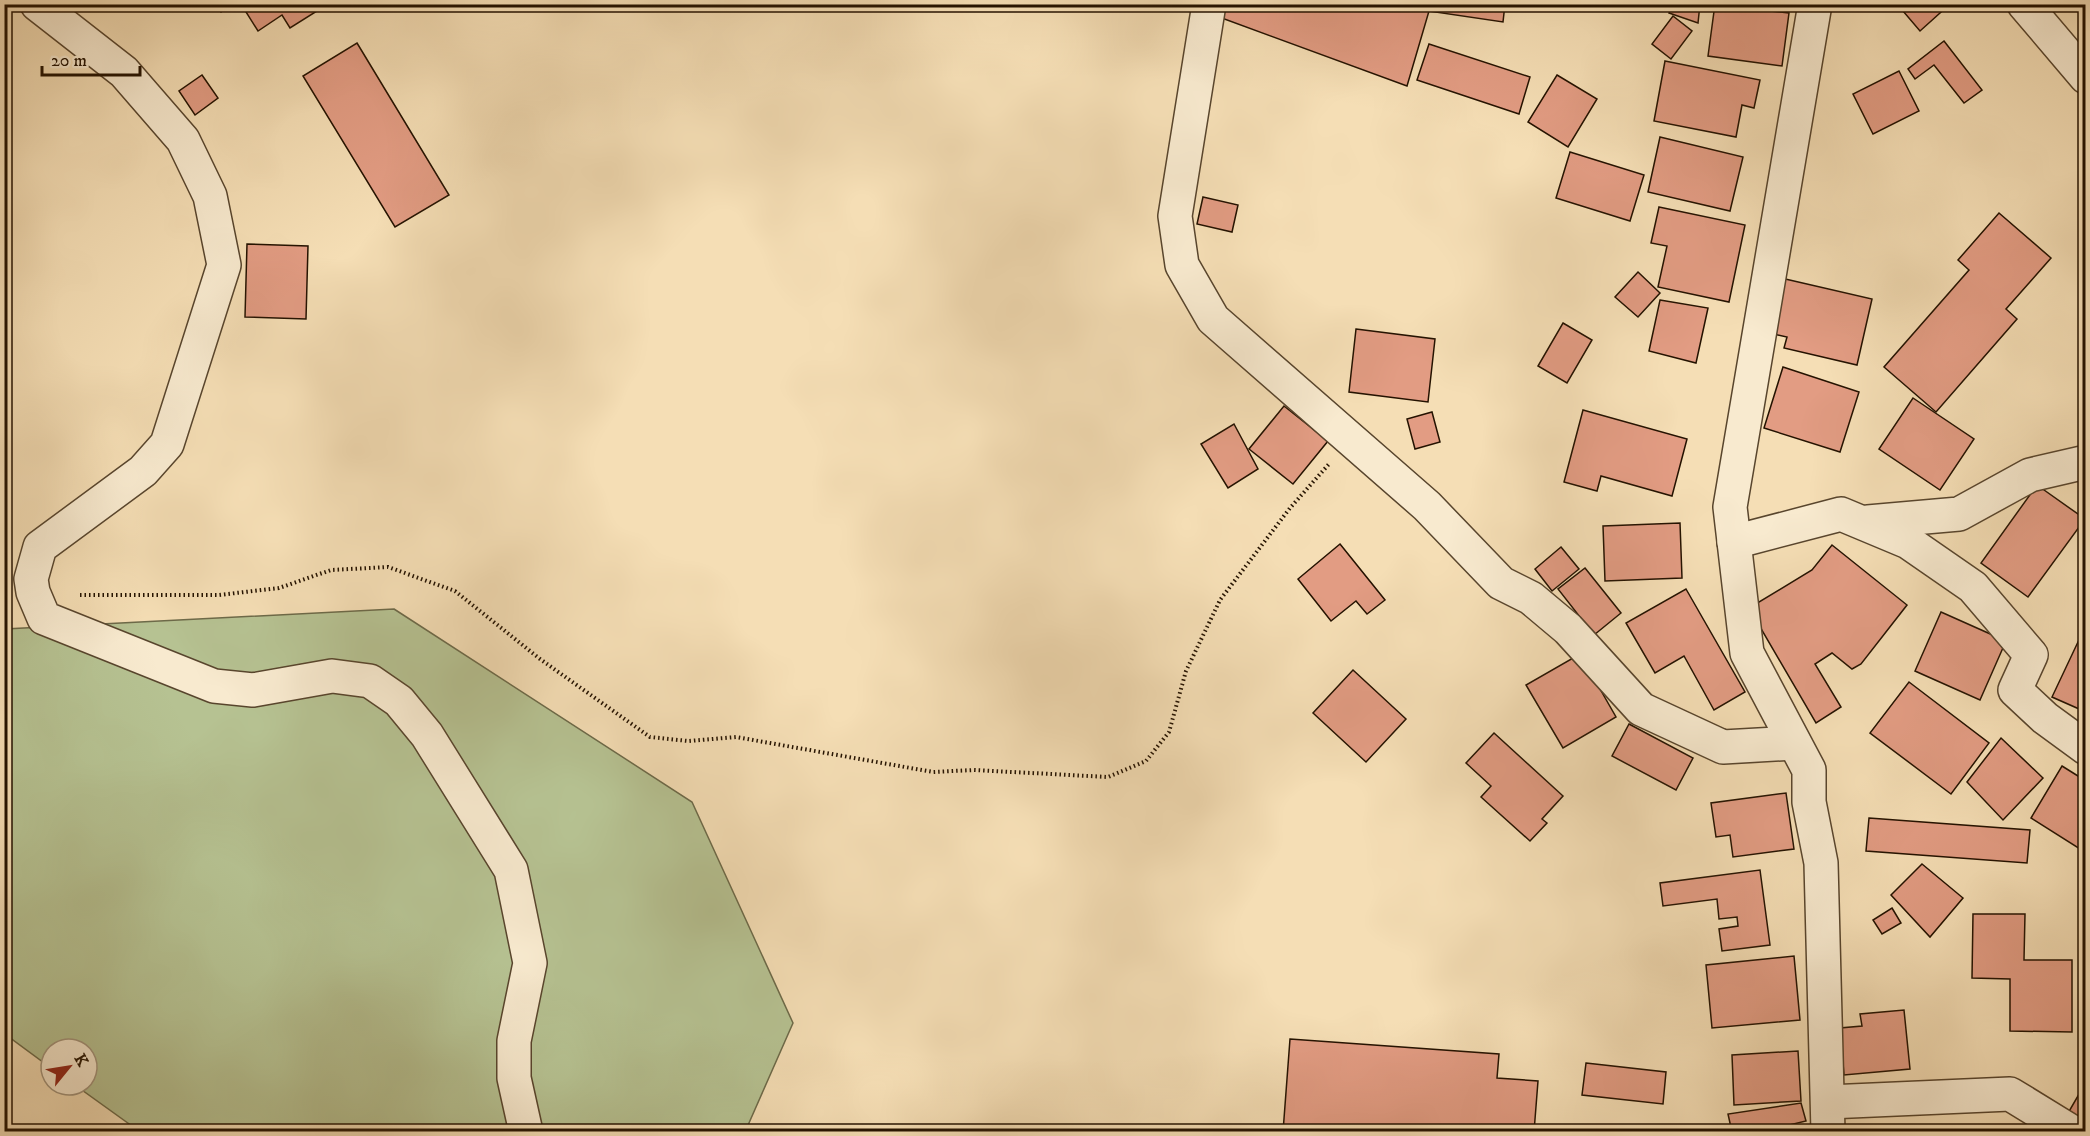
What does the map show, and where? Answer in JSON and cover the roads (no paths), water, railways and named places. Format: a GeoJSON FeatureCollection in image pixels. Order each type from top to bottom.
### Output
{"type":"FeatureCollection","features":[{"type":"Feature","properties":{"kind":"street"},"geometry":{"type":"LineString","coordinates":[[37,4],[124,72],[183,140],[210,196],[224,265],[167,444],[143,471],[40,547],[31,579],[33,591],[44,618],[213,686],[253,690],[332,676],[370,681],[399,701],[428,735],[511,870],[530,963],[514,1041],[514,1078],[526,1131]]}},
{"type":"Feature","properties":{"kind":"street"},"geometry":{"type":"LineString","coordinates":[[1209,4],[1175,216],[1182,265],[1214,319],[1427,506],[1501,583],[1531,598],[1568,629],[1641,710],[1723,747],[1794,743]]}},
{"type":"Feature","properties":{"kind":"street"},"geometry":{"type":"LineString","coordinates":[[1815,4],[1730,507],[1747,653],[1809,770],[1809,802],[1821,863],[1828,1117],[2010,1094],[2072,1131]]}},
{"type":"Feature","properties":{"kind":"street"},"geometry":{"type":"LineString","coordinates":[[2024,4],[2085,77]]}},
{"type":"Feature","properties":{"kind":"street"},"geometry":{"type":"LineString","coordinates":[[1863,523],[1959,514],[2030,475],[2085,462]]}},
{"type":"Feature","properties":{"kind":"street"},"geometry":{"type":"LineString","coordinates":[[1734,542],[1841,514],[1908,542],[1973,587],[2031,655],[2015,690],[2045,718],[2085,748]]}}]}
